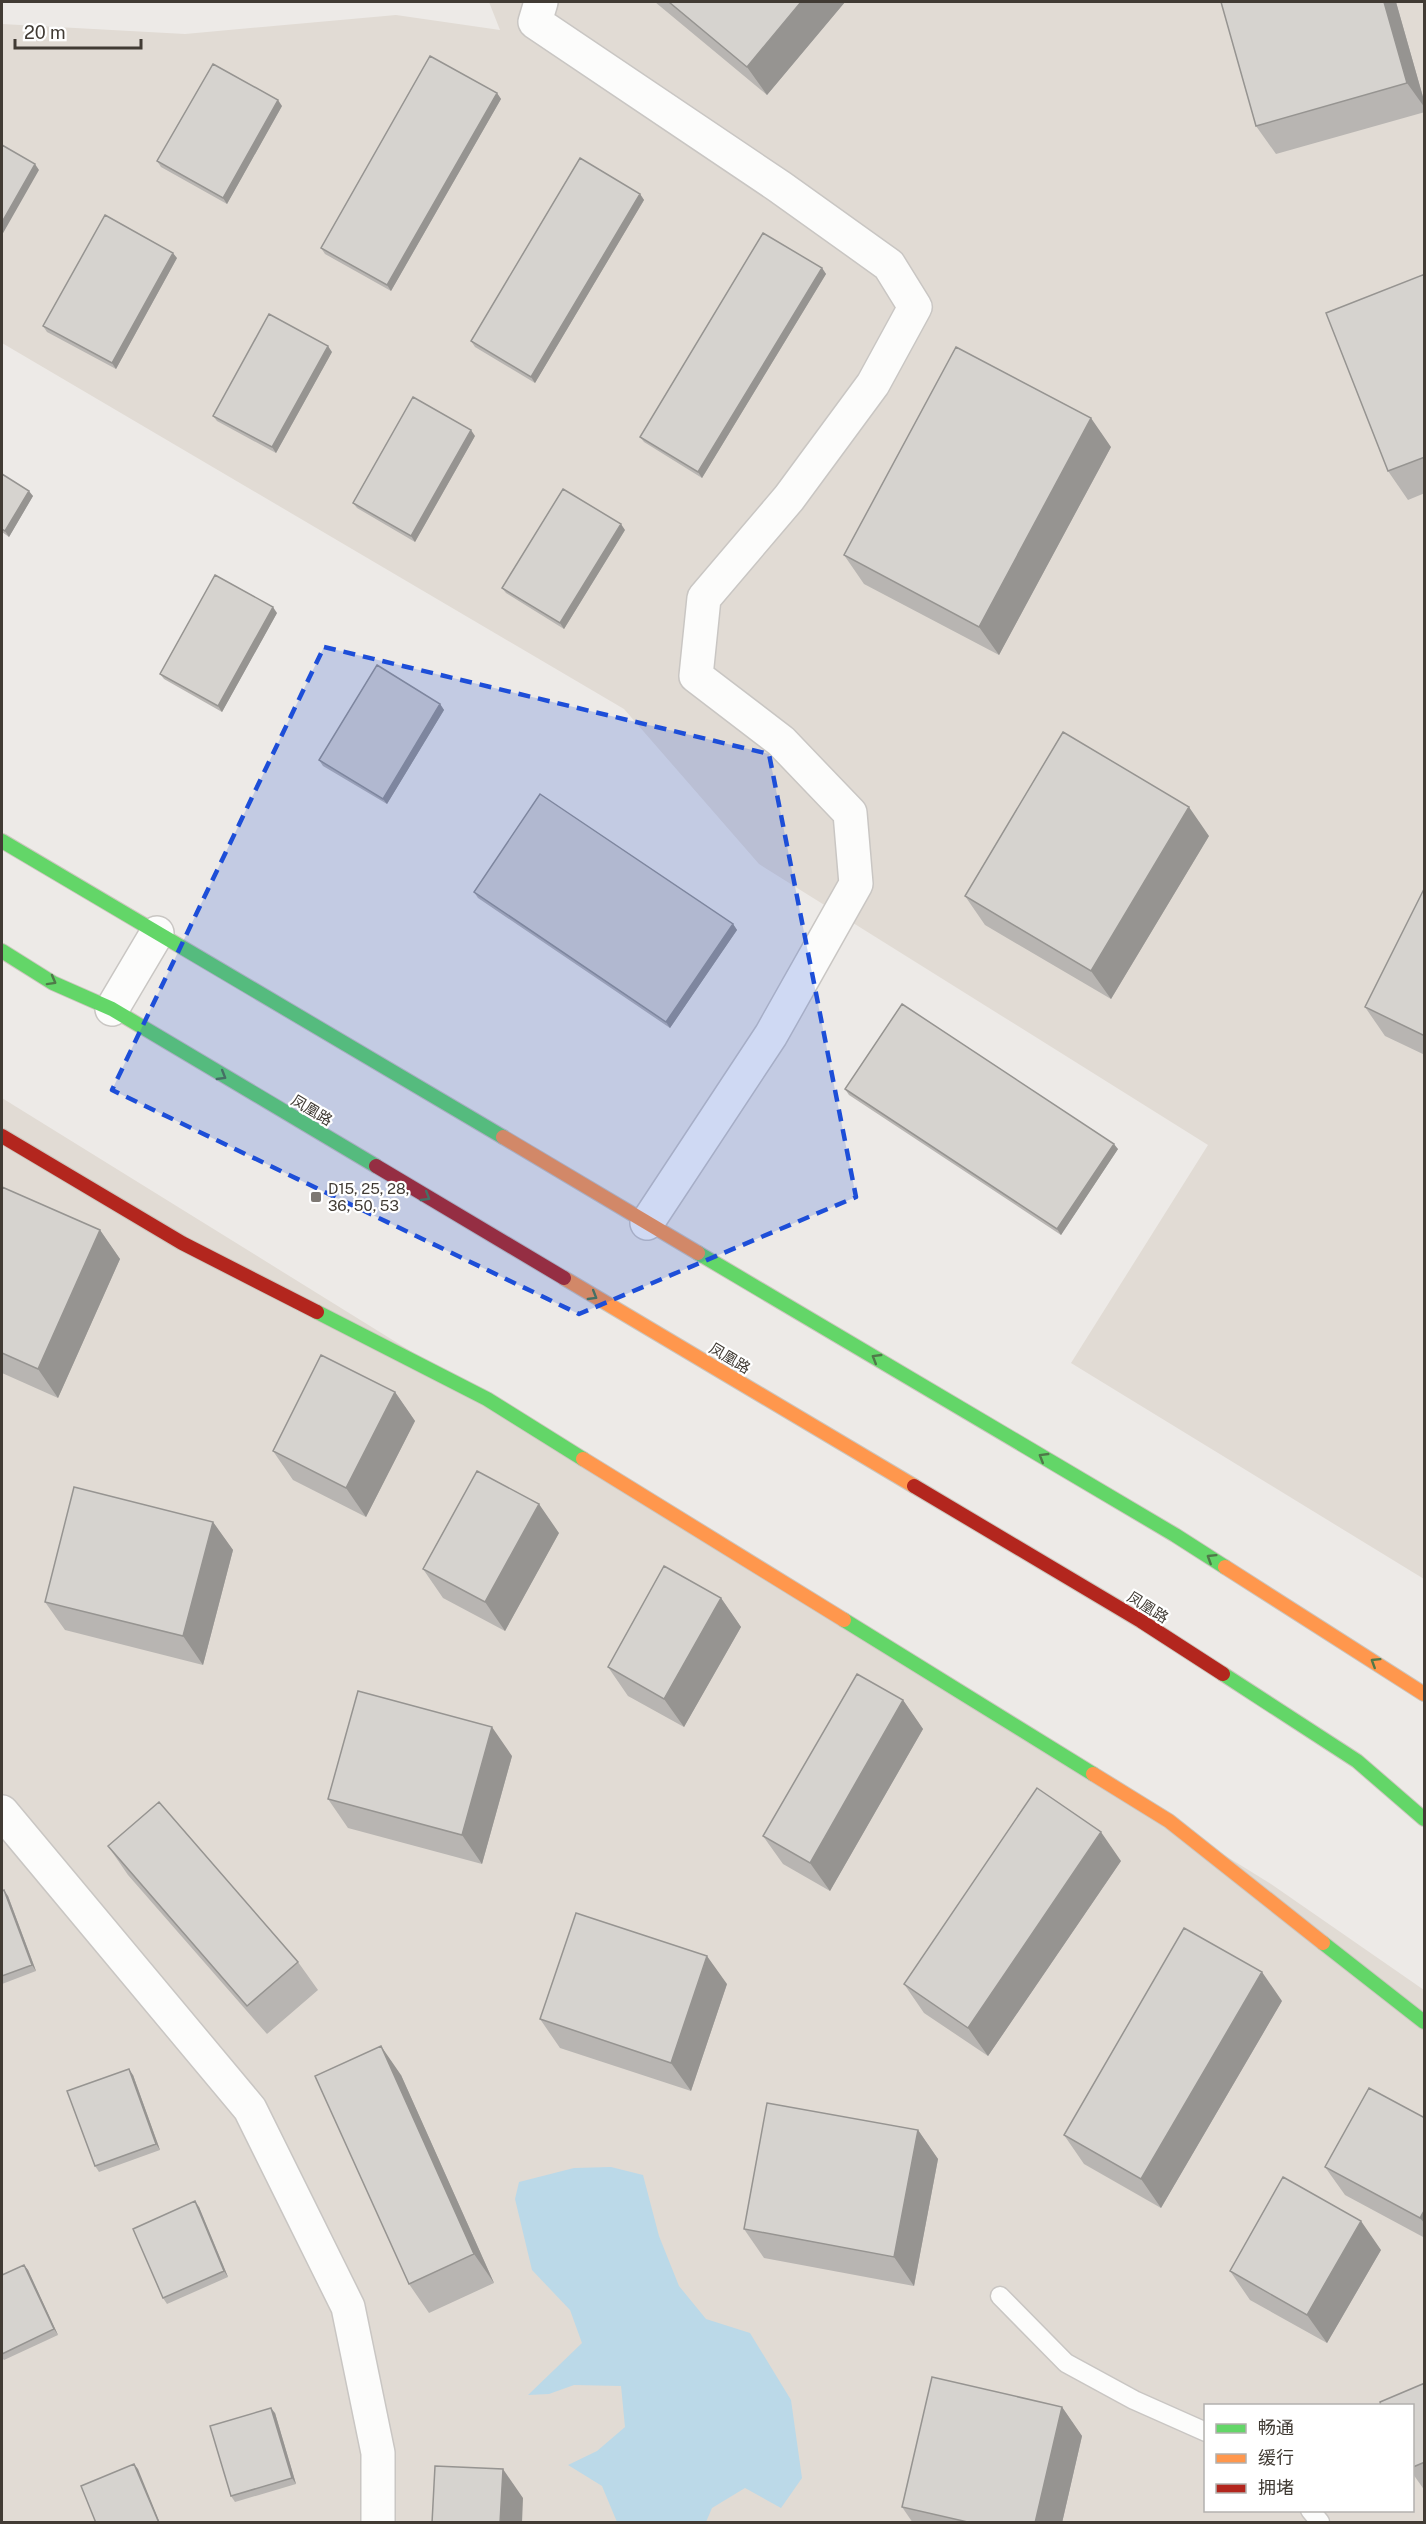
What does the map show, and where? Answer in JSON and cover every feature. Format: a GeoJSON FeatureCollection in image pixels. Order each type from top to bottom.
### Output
{"type":"FeatureCollection","features":[{"type":"Feature","properties":{"kind":"main road"},"geometry":{"type":"LineString","coordinates":[[2,841],[1175,1535],[1425,1694]]}},
{"type":"Feature","properties":{"kind":"main road","name":"凤凰路"},"geometry":{"type":"LineString","coordinates":[[2,951],[53,983],[112,1009],[1141,1622],[1357,1761],[1425,1819]]}},
{"type":"Feature","properties":{"kind":"main road"},"geometry":{"type":"LineString","coordinates":[[2,1136],[182,1243],[487,1399],[1169,1821],[1425,2022]]}},
{"type":"Feature","properties":{"kind":"street"},"geometry":{"type":"LineString","coordinates":[[541,2],[535,22],[780,187],[889,265],[915,307],[873,384],[789,498],[704,598],[696,676],[781,741],[850,813],[856,884],[771,1035],[647,1223]]}},
{"type":"Feature","properties":{"kind":"street"},"geometry":{"type":"LineString","coordinates":[[112,1009],[157,933]]}},
{"type":"Feature","properties":{"kind":"street"},"geometry":{"type":"LineString","coordinates":[[2,1812],[250,2109],[348,2307],[378,2453],[378,2523]]}},
{"type":"Feature","properties":{"kind":"lane"},"geometry":{"type":"LineString","coordinates":[[1000,2295],[1066,2363],[1134,2400],[1204,2431]]}},
{"type":"Feature","properties":{"kind":"highlighted area"},"geometry":{"type":"Polygon","coordinates":[[[324,647],[769,754],[856,1197],[579,1314],[112,1090],[324,647]]]}},
{"type":"Feature","properties":{"kind":"shaded area"},"geometry":{"type":"Polygon","coordinates":[[[489,2],[1424,2],[1424,1579],[1071,1363],[1208,1145],[759,864],[624,709],[2,343],[2,24],[185,34],[396,15],[500,30],[489,2]]]}},
{"type":"Feature","properties":{"kind":"shaded area"},"geometry":{"type":"Polygon","coordinates":[[[2,1098],[1271,1884],[1424,1990],[1424,2522],[2,2522],[2,1098]]]}},
{"type":"Feature","properties":{"kind":"water"},"geometry":{"type":"Polygon","coordinates":[[[611,2167],[643,2175],[659,2236],[679,2286],[706,2319],[750,2333],[791,2400],[802,2478],[781,2508],[745,2488],[712,2508],[706,2522],[617,2522],[602,2486],[568,2465],[597,2451],[625,2427],[621,2386],[574,2385],[549,2394],[528,2395],[582,2343],[570,2310],[532,2270],[515,2199],[519,2182],[574,2168],[611,2167]]]}},
{"type":"Feature","properties":{"kind":"building"},"geometry":{"type":"Polygon","coordinates":[[[669,2],[801,2],[747,67],[669,2]]]}},
{"type":"Feature","properties":{"kind":"building"},"geometry":{"type":"Polygon","coordinates":[[[1221,2],[1384,2],[1407,83],[1256,126],[1221,2]]]}},
{"type":"Feature","properties":{"kind":"building"},"geometry":{"type":"Polygon","coordinates":[[[430,56],[497,93],[387,285],[321,248],[430,56]]]}},
{"type":"Feature","properties":{"kind":"building"},"geometry":{"type":"Polygon","coordinates":[[[213,64],[278,100],[223,198],[157,161],[213,64]]]}},
{"type":"Feature","properties":{"kind":"building"},"geometry":{"type":"Polygon","coordinates":[[[2,145],[35,164],[2,222],[2,145]]]}},
{"type":"Feature","properties":{"kind":"building"},"geometry":{"type":"Polygon","coordinates":[[[580,158],[640,194],[531,377],[471,341],[580,158]]]}},
{"type":"Feature","properties":{"kind":"building"},"geometry":{"type":"Polygon","coordinates":[[[105,215],[173,253],[112,363],[43,326],[105,215]]]}},
{"type":"Feature","properties":{"kind":"building"},"geometry":{"type":"Polygon","coordinates":[[[763,233],[822,268],[698,472],[640,437],[763,233]]]}},
{"type":"Feature","properties":{"kind":"building"},"geometry":{"type":"Polygon","coordinates":[[[1425,274],[1425,457],[1388,471],[1326,313],[1425,274]]]}},
{"type":"Feature","properties":{"kind":"building"},"geometry":{"type":"Polygon","coordinates":[[[269,314],[328,346],[272,447],[213,416],[269,314]]]}},
{"type":"Feature","properties":{"kind":"building"},"geometry":{"type":"Polygon","coordinates":[[[956,347],[1091,418],[979,627],[844,555],[956,347]]]}},
{"type":"Feature","properties":{"kind":"building"},"geometry":{"type":"Polygon","coordinates":[[[413,397],[471,430],[411,536],[353,503],[413,397]]]}},
{"type":"Feature","properties":{"kind":"building"},"geometry":{"type":"Polygon","coordinates":[[[2,474],[29,491],[5,531],[2,529],[2,474]]]}},
{"type":"Feature","properties":{"kind":"building"},"geometry":{"type":"Polygon","coordinates":[[[563,489],[621,524],[560,623],[502,588],[563,489]]]}},
{"type":"Feature","properties":{"kind":"building"},"geometry":{"type":"Polygon","coordinates":[[[215,575],[273,607],[218,706],[160,674],[215,575]]]}},
{"type":"Feature","properties":{"kind":"building"},"geometry":{"type":"Polygon","coordinates":[[[377,665],[440,704],[383,799],[319,760],[377,665]]]}},
{"type":"Feature","properties":{"kind":"building"},"geometry":{"type":"Polygon","coordinates":[[[1063,732],[1189,807],[1091,971],[965,896],[1063,732]]]}},
{"type":"Feature","properties":{"kind":"building"},"geometry":{"type":"Polygon","coordinates":[[[540,794],[733,924],[666,1022],[474,892],[540,794]]]}},
{"type":"Feature","properties":{"kind":"building"},"geometry":{"type":"Polygon","coordinates":[[[1425,887],[1425,1036],[1365,1007],[1425,887]]]}},
{"type":"Feature","properties":{"kind":"building"},"geometry":{"type":"Polygon","coordinates":[[[902,1004],[1114,1144],[1057,1229],[845,1089],[902,1004]]]}},
{"type":"Feature","properties":{"kind":"building"},"geometry":{"type":"Polygon","coordinates":[[[2,1187],[100,1230],[38,1369],[2,1353],[2,1187]]]}},
{"type":"Feature","properties":{"kind":"building"},"geometry":{"type":"Polygon","coordinates":[[[321,1355],[395,1392],[346,1488],[273,1451],[321,1355]]]}},
{"type":"Feature","properties":{"kind":"building"},"geometry":{"type":"Polygon","coordinates":[[[477,1471],[539,1504],[485,1602],[423,1569],[477,1471]]]}},
{"type":"Feature","properties":{"kind":"building"},"geometry":{"type":"Polygon","coordinates":[[[74,1487],[213,1522],[183,1636],[45,1602],[74,1487]]]}},
{"type":"Feature","properties":{"kind":"building"},"geometry":{"type":"Polygon","coordinates":[[[664,1566],[721,1598],[664,1699],[608,1667],[664,1566]]]}},
{"type":"Feature","properties":{"kind":"building"},"geometry":{"type":"Polygon","coordinates":[[[857,1674],[903,1700],[810,1863],[763,1836],[857,1674]]]}},
{"type":"Feature","properties":{"kind":"building"},"geometry":{"type":"Polygon","coordinates":[[[358,1691],[492,1727],[462,1835],[328,1799],[358,1691]]]}},
{"type":"Feature","properties":{"kind":"building"},"geometry":{"type":"Polygon","coordinates":[[[1037,1788],[1101,1832],[968,2028],[904,1984],[1037,1788]]]}},
{"type":"Feature","properties":{"kind":"building"},"geometry":{"type":"Polygon","coordinates":[[[159,1802],[298,1962],[247,2006],[108,1846],[159,1802]]]}},
{"type":"Feature","properties":{"kind":"building"},"geometry":{"type":"Polygon","coordinates":[[[4,1890],[32,1965],[2,1976],[2,1891],[4,1890]]]}},
{"type":"Feature","properties":{"kind":"building"},"geometry":{"type":"Polygon","coordinates":[[[576,1913],[707,1956],[671,2063],[540,2019],[576,1913]]]}},
{"type":"Feature","properties":{"kind":"building"},"geometry":{"type":"Polygon","coordinates":[[[1184,1928],[1262,1972],[1141,2179],[1064,2135],[1184,1928]]]}},
{"type":"Feature","properties":{"kind":"building"},"geometry":{"type":"Polygon","coordinates":[[[381,2046],[474,2254],[409,2284],[315,2076],[381,2046]]]}},
{"type":"Feature","properties":{"kind":"building"},"geometry":{"type":"Polygon","coordinates":[[[129,2069],[156,2144],[95,2166],[67,2091],[129,2069]]]}},
{"type":"Feature","properties":{"kind":"building"},"geometry":{"type":"Polygon","coordinates":[[[1369,2088],[1425,2118],[1425,2209],[1420,2218],[1325,2167],[1369,2088]]]}},
{"type":"Feature","properties":{"kind":"building"},"geometry":{"type":"Polygon","coordinates":[[[767,2103],[918,2130],[894,2257],[744,2229],[767,2103]]]}},
{"type":"Feature","properties":{"kind":"building"},"geometry":{"type":"Polygon","coordinates":[[[1283,2177],[1361,2221],[1307,2315],[1230,2271],[1283,2177]]]}},
{"type":"Feature","properties":{"kind":"building"},"geometry":{"type":"Polygon","coordinates":[[[195,2201],[224,2271],[163,2298],[133,2229],[195,2201]]]}},
{"type":"Feature","properties":{"kind":"building"},"geometry":{"type":"Polygon","coordinates":[[[24,2265],[54,2329],[2,2354],[2,2275],[24,2265]]]}},
{"type":"Feature","properties":{"kind":"building"},"geometry":{"type":"Polygon","coordinates":[[[932,2377],[1062,2407],[1035,2523],[972,2523],[902,2507],[932,2377]]]}},
{"type":"Feature","properties":{"kind":"building"},"geometry":{"type":"Polygon","coordinates":[[[1425,2383],[1425,2462],[1414,2467],[1414,2404],[1380,2404],[1380,2402],[1425,2383]]]}},
{"type":"Feature","properties":{"kind":"building"},"geometry":{"type":"Polygon","coordinates":[[[271,2408],[292,2478],[231,2496],[210,2426],[271,2408]]]}},
{"type":"Feature","properties":{"kind":"building"},"geometry":{"type":"Polygon","coordinates":[[[134,2464],[159,2523],[96,2523],[81,2486],[134,2464]]]}},
{"type":"Feature","properties":{"kind":"building"},"geometry":{"type":"Polygon","coordinates":[[[435,2466],[503,2469],[500,2523],[432,2523],[435,2466]]]}},
{"type":"Feature","properties":{"kind":"traffic: fast"},"geometry":{"type":"LineString","coordinates":[[2,841],[503,1137]]}},
{"type":"Feature","properties":{"kind":"traffic: fast"},"geometry":{"type":"LineString","coordinates":[[2,951],[53,983],[112,1009],[376,1166]]}},
{"type":"Feature","properties":{"kind":"traffic: fast"},"geometry":{"type":"LineString","coordinates":[[698,1253],[1175,1535],[1225,1567]]}},
{"type":"Feature","properties":{"kind":"traffic: fast"},"geometry":{"type":"LineString","coordinates":[[317,1312],[487,1399],[583,1459]]}},
{"type":"Feature","properties":{"kind":"traffic: fast"},"geometry":{"type":"LineString","coordinates":[[844,1620],[1093,1774]]}},
{"type":"Feature","properties":{"kind":"traffic: fast"},"geometry":{"type":"LineString","coordinates":[[1223,1674],[1357,1761],[1424,1819]]}},
{"type":"Feature","properties":{"kind":"traffic: fast"},"geometry":{"type":"LineString","coordinates":[[1323,1943],[1424,2022]]}},
{"type":"Feature","properties":{"kind":"traffic: slow"},"geometry":{"type":"LineString","coordinates":[[503,1137],[698,1253]]}},
{"type":"Feature","properties":{"kind":"traffic: slow"},"geometry":{"type":"LineString","coordinates":[[564,1278],[914,1486]]}},
{"type":"Feature","properties":{"kind":"traffic: slow"},"geometry":{"type":"LineString","coordinates":[[583,1459],[844,1620]]}},
{"type":"Feature","properties":{"kind":"traffic: slow"},"geometry":{"type":"LineString","coordinates":[[1225,1567],[1424,1694]]}},
{"type":"Feature","properties":{"kind":"traffic: slow"},"geometry":{"type":"LineString","coordinates":[[1093,1774],[1169,1821],[1323,1943]]}},
{"type":"Feature","properties":{"kind":"traffic: jam"},"geometry":{"type":"LineString","coordinates":[[2,1136],[182,1243],[317,1312]]}},
{"type":"Feature","properties":{"kind":"traffic: jam"},"geometry":{"type":"LineString","coordinates":[[376,1166],[564,1278]]}},
{"type":"Feature","properties":{"kind":"traffic: jam"},"geometry":{"type":"LineString","coordinates":[[914,1486],[1141,1621],[1223,1674]]}},
{"type":"Feature","properties":{"kind":"place","name":"D15, 25, 28, 36, 50, 53"},"geometry":{"type":"Point","coordinates":[316,1197]}}]}
